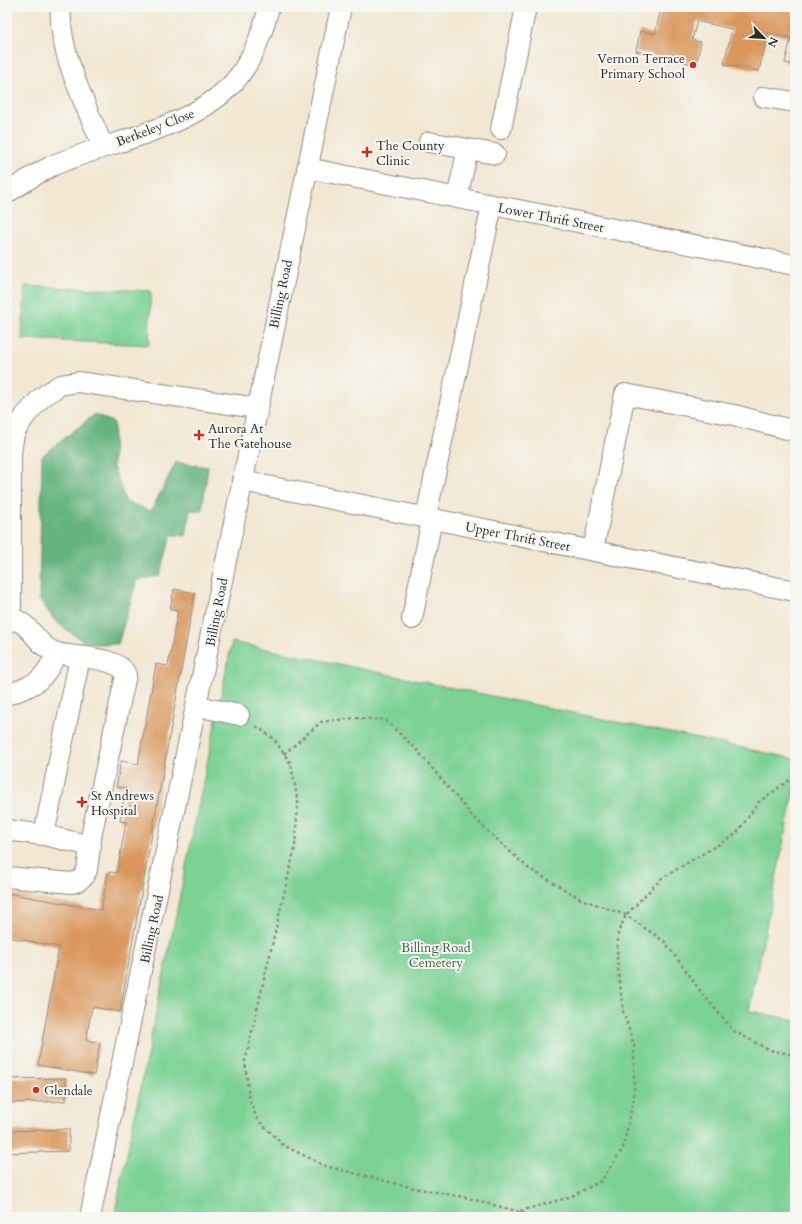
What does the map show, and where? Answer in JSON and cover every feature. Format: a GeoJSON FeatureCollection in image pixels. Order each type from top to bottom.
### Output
{"type":"FeatureCollection","features":[{"type":"Feature","properties":{"kind":"street","name":"Berkeley Close"},"geometry":{"type":"LineString","coordinates":[[61,7],[60,20],[66,52],[103,147]]}},
{"type":"Feature","properties":{"kind":"street","name":"Berkeley Close"},"geometry":{"type":"LineString","coordinates":[[7,193],[26,180],[54,166],[172,123],[219,97],[239,76],[253,54],[270,7]]}},
{"type":"Feature","properties":{"kind":"street","name":"Billing Road"},"geometry":{"type":"LineString","coordinates":[[90,1217],[341,7]]}},
{"type":"Feature","properties":{"kind":"street"},"geometry":{"type":"LineString","coordinates":[[501,129],[526,7]]}},
{"type":"Feature","properties":{"kind":"street"},"geometry":{"type":"LineString","coordinates":[[764,97],[795,102]]}},
{"type":"Feature","properties":{"kind":"street"},"geometry":{"type":"LineString","coordinates":[[429,142],[495,154]]}},
{"type":"Feature","properties":{"kind":"street"},"geometry":{"type":"LineString","coordinates":[[457,198],[468,149]]}},
{"type":"Feature","properties":{"kind":"street","name":"Lower Thrift Street"},"geometry":{"type":"LineString","coordinates":[[307,168],[795,265]]}},
{"type":"Feature","properties":{"kind":"street"},"geometry":{"type":"LineString","coordinates":[[412,619],[429,518],[492,205]]}},
{"type":"Feature","properties":{"kind":"street"},"geometry":{"type":"LineString","coordinates":[[7,877],[72,883],[78,882],[84,877],[87,870],[126,675],[124,670],[115,663],[57,653],[47,649],[38,641],[25,624],[18,619],[8,621],[11,606],[11,453],[14,433],[25,416],[41,398],[60,385],[78,382],[257,408]]}},
{"type":"Feature","properties":{"kind":"street"},"geometry":{"type":"LineString","coordinates":[[593,550],[625,394],[734,415],[795,431]]}},
{"type":"Feature","properties":{"kind":"street","name":"Upper Thrift Street"},"geometry":{"type":"LineString","coordinates":[[242,481],[795,591]]}},
{"type":"Feature","properties":{"kind":"street"},"geometry":{"type":"LineString","coordinates":[[7,694],[28,687],[41,680],[57,653]]}},
{"type":"Feature","properties":{"kind":"street"},"geometry":{"type":"LineString","coordinates":[[44,835],[80,657]]}},
{"type":"Feature","properties":{"kind":"street"},"geometry":{"type":"LineString","coordinates":[[197,706],[239,715]]}},
{"type":"Feature","properties":{"kind":"street"},"geometry":{"type":"LineString","coordinates":[[7,830],[44,835],[91,846]]}},
{"type":"Feature","properties":{"kind":"path"},"geometry":{"type":"LineString","coordinates":[[239,715],[274,739],[291,764],[298,802],[295,847],[245,1061],[249,1098],[257,1119],[283,1146],[325,1166],[414,1188],[464,1197],[538,1217]]}},
{"type":"Feature","properties":{"kind":"path"},"geometry":{"type":"LineString","coordinates":[[284,754],[321,722],[355,718],[385,720],[416,749],[474,818],[528,868],[581,899],[626,915],[665,942],[704,996],[734,1031],[769,1050],[795,1055]]}},
{"type":"Feature","properties":{"kind":"path"},"geometry":{"type":"LineString","coordinates":[[520,1211],[570,1197],[601,1181],[623,1148],[634,1098],[634,1045],[623,1011],[617,960],[618,932],[626,915],[662,878],[736,834],[759,802],[795,776]]}},
{"type":"Feature","properties":{"kind":"green space"},"geometry":{"type":"Polygon","coordinates":[[[25,286],[151,291],[149,345],[22,339],[25,286]]]}},
{"type":"Feature","properties":{"kind":"green space"},"geometry":{"type":"Polygon","coordinates":[[[95,414],[114,423],[113,467],[126,502],[151,511],[176,462],[208,467],[202,511],[190,510],[186,536],[171,535],[160,576],[137,580],[118,644],[87,644],[56,622],[39,599],[42,456],[95,414]]]}},
{"type":"Feature","properties":{"kind":"green space","name":"Billing Road Cemetery"},"geometry":{"type":"Polygon","coordinates":[[[232,642],[795,759],[795,785],[749,1011],[795,1020],[795,1217],[114,1217],[232,642]]]}},
{"type":"Feature","properties":{"kind":"building"},"geometry":{"type":"Polygon","coordinates":[[[655,7],[795,7],[795,65],[785,63],[791,38],[768,33],[759,71],[724,64],[732,29],[697,21],[692,40],[701,42],[696,65],[636,51],[640,31],[655,34],[661,9],[655,7]]]}},
{"type":"Feature","properties":{"kind":"building"},"geometry":{"type":"Polygon","coordinates":[[[174,589],[195,593],[120,1012],[92,1007],[86,1040],[100,1043],[94,1075],[38,1065],[59,947],[7,937],[7,893],[101,910],[108,872],[117,873],[126,822],[120,821],[126,788],[116,787],[121,761],[138,764],[156,664],[168,666],[178,611],[170,610],[174,589]]]}},
{"type":"Feature","properties":{"kind":"building","name":"Glendale"},"geometry":{"type":"Polygon","coordinates":[[[66,1078],[66,1101],[7,1103],[7,1079],[66,1078]]]}},
{"type":"Feature","properties":{"kind":"building","name":"Glendale"},"geometry":{"type":"Polygon","coordinates":[[[69,1129],[69,1151],[7,1153],[7,1131],[69,1129]]]}},
{"type":"Feature","properties":{"kind":"place","name":"Vernon Terrace Primary School"},"geometry":{"type":"Point","coordinates":[693,65]}},
{"type":"Feature","properties":{"kind":"place","name":"The County Clinic"},"geometry":{"type":"Point","coordinates":[367,152]}},
{"type":"Feature","properties":{"kind":"place","name":"Aurora At The Gatehouse"},"geometry":{"type":"Point","coordinates":[199,435]}},
{"type":"Feature","properties":{"kind":"place","name":"St Andrews Hospital"},"geometry":{"type":"Point","coordinates":[82,802]}},
{"type":"Feature","properties":{"kind":"place","name":"Glendale"},"geometry":{"type":"Point","coordinates":[36,1090]}}]}
